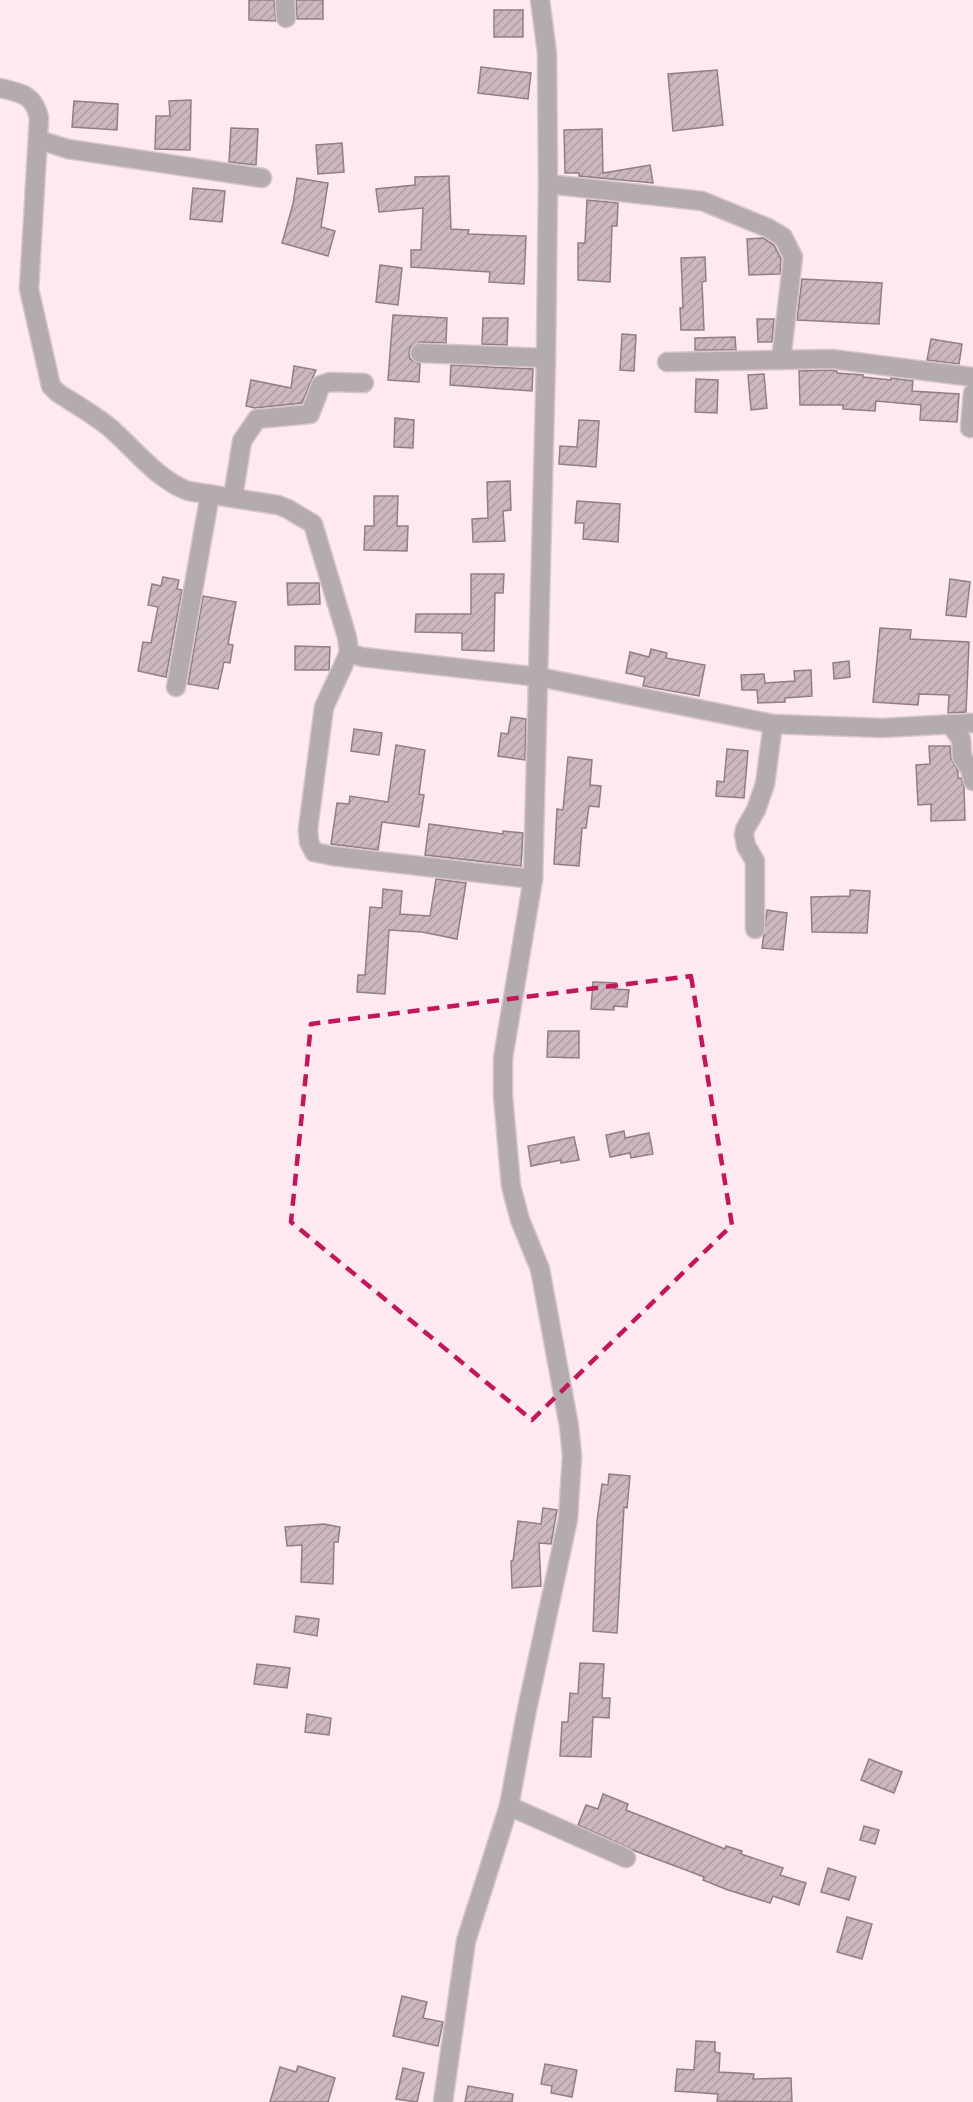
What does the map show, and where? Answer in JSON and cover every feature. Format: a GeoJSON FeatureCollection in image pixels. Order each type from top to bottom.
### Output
{"type":"FeatureCollection","features":[{"type":"Feature","properties":{"kind":"street"},"geometry":{"type":"LineString","coordinates":[[443,2102],[466,1941],[509,1806],[526,1714],[568,1520],[573,1456],[546,1294],[536,1255],[520,1220],[510,1186],[502,1096],[503,1058],[533,879],[548,184],[547,53],[540,0]]}},
{"type":"Feature","properties":{"kind":"street"},"geometry":{"type":"LineString","coordinates":[[0,88],[19,92],[29,97],[37,106],[39,140],[28,289],[51,386],[108,426],[176,487],[188,491],[278,505],[288,508],[313,524],[347,637],[349,653],[328,695],[322,718],[308,829],[309,842],[314,852],[533,879]]}},
{"type":"Feature","properties":{"kind":"street"},"geometry":{"type":"LineString","coordinates":[[39,140],[68,149],[262,178]]}},
{"type":"Feature","properties":{"kind":"street"},"geometry":{"type":"LineString","coordinates":[[548,184],[702,201],[768,228],[783,237],[793,257],[781,360]]}},
{"type":"Feature","properties":{"kind":"street"},"geometry":{"type":"LineString","coordinates":[[420,352],[546,358]]}},
{"type":"Feature","properties":{"kind":"street"},"geometry":{"type":"LineString","coordinates":[[667,362],[832,359],[973,377]]}},
{"type":"Feature","properties":{"kind":"street"},"geometry":{"type":"LineString","coordinates":[[233,497],[242,441],[257,419],[310,414],[321,385],[330,382],[363,384]]}},
{"type":"Feature","properties":{"kind":"street"},"geometry":{"type":"LineString","coordinates":[[970,428],[973,393]]}},
{"type":"Feature","properties":{"kind":"street"},"geometry":{"type":"LineString","coordinates":[[176,687],[210,494]]}},
{"type":"Feature","properties":{"kind":"street"},"geometry":{"type":"LineString","coordinates":[[349,653],[362,657],[538,677],[773,724],[882,728],[973,723]]}},
{"type":"Feature","properties":{"kind":"street"},"geometry":{"type":"LineString","coordinates":[[755,929],[755,861],[746,846],[744,835],[760,802],[765,784],[773,724]]}},
{"type":"Feature","properties":{"kind":"street"},"geometry":{"type":"LineString","coordinates":[[950,724],[961,739],[962,757],[970,769],[973,781]]}},
{"type":"Feature","properties":{"kind":"street"},"geometry":{"type":"LineString","coordinates":[[509,1806],[626,1858]]}},
{"type":"Feature","properties":{"kind":"highlighted area"},"geometry":{"type":"Polygon","coordinates":[[[691,976],[732,1225],[532,1420],[291,1222],[311,1024],[691,976]]]}},
{"type":"Feature","properties":{"kind":"building"},"geometry":{"type":"Polygon","coordinates":[[[249,0],[274,0],[276,21],[249,20],[249,0]]]}},
{"type":"Feature","properties":{"kind":"building"},"geometry":{"type":"Polygon","coordinates":[[[296,0],[323,0],[323,19],[297,19],[296,0]]]}},
{"type":"Feature","properties":{"kind":"building"},"geometry":{"type":"Polygon","coordinates":[[[494,10],[523,10],[523,37],[494,37],[494,10]]]}},
{"type":"Feature","properties":{"kind":"building"},"geometry":{"type":"Polygon","coordinates":[[[481,67],[531,73],[528,99],[478,93],[481,67]]]}},
{"type":"Feature","properties":{"kind":"building"},"geometry":{"type":"Polygon","coordinates":[[[717,70],[723,125],[673,131],[668,74],[717,70]]]}},
{"type":"Feature","properties":{"kind":"building"},"geometry":{"type":"Polygon","coordinates":[[[191,100],[190,150],[155,149],[156,116],[170,116],[169,101],[191,100]]]}},
{"type":"Feature","properties":{"kind":"building"},"geometry":{"type":"Polygon","coordinates":[[[74,101],[118,104],[117,130],[72,127],[74,101]]]}},
{"type":"Feature","properties":{"kind":"building"},"geometry":{"type":"Polygon","coordinates":[[[231,128],[258,129],[256,165],[229,162],[231,128]]]}},
{"type":"Feature","properties":{"kind":"building"},"geometry":{"type":"Polygon","coordinates":[[[602,129],[603,173],[650,165],[653,183],[565,173],[564,130],[602,129]]]}},
{"type":"Feature","properties":{"kind":"building"},"geometry":{"type":"Polygon","coordinates":[[[342,143],[344,172],[318,174],[316,145],[342,143]]]}},
{"type":"Feature","properties":{"kind":"building"},"geometry":{"type":"Polygon","coordinates":[[[449,176],[451,229],[469,230],[468,234],[526,236],[524,284],[489,282],[490,272],[411,267],[411,250],[421,250],[423,208],[379,212],[376,189],[415,185],[415,177],[449,176]]]}},
{"type":"Feature","properties":{"kind":"building"},"geometry":{"type":"Polygon","coordinates":[[[297,178],[328,183],[321,227],[335,231],[328,256],[282,243],[293,204],[297,178]]]}},
{"type":"Feature","properties":{"kind":"building"},"geometry":{"type":"Polygon","coordinates":[[[193,188],[225,191],[222,222],[190,219],[193,188]]]}},
{"type":"Feature","properties":{"kind":"building"},"geometry":{"type":"Polygon","coordinates":[[[587,200],[618,203],[617,226],[612,226],[610,282],[578,280],[578,243],[585,243],[587,200]]]}},
{"type":"Feature","properties":{"kind":"building"},"geometry":{"type":"Polygon","coordinates":[[[763,238],[774,245],[781,259],[780,274],[749,275],[747,239],[763,238]]]}},
{"type":"Feature","properties":{"kind":"building"},"geometry":{"type":"Polygon","coordinates":[[[705,257],[706,281],[702,282],[704,330],[681,330],[680,308],[683,308],[681,258],[705,257]]]}},
{"type":"Feature","properties":{"kind":"building"},"geometry":{"type":"Polygon","coordinates":[[[380,265],[402,268],[398,305],[376,302],[380,265]]]}},
{"type":"Feature","properties":{"kind":"building"},"geometry":{"type":"Polygon","coordinates":[[[802,279],[882,283],[879,324],[797,320],[802,279]]]}},
{"type":"Feature","properties":{"kind":"building"},"geometry":{"type":"Polygon","coordinates":[[[393,315],[447,318],[446,343],[420,342],[410,348],[410,359],[420,364],[419,382],[388,380],[393,315]]]}},
{"type":"Feature","properties":{"kind":"building"},"geometry":{"type":"Polygon","coordinates":[[[483,318],[508,318],[507,345],[482,344],[483,318]]]}},
{"type":"Feature","properties":{"kind":"building"},"geometry":{"type":"Polygon","coordinates":[[[757,319],[774,319],[772,342],[758,342],[757,319]]]}},
{"type":"Feature","properties":{"kind":"building"},"geometry":{"type":"Polygon","coordinates":[[[622,334],[636,335],[634,371],[620,370],[622,334]]]}},
{"type":"Feature","properties":{"kind":"building"},"geometry":{"type":"Polygon","coordinates":[[[735,337],[736,350],[695,350],[695,338],[735,337]]]}},
{"type":"Feature","properties":{"kind":"building"},"geometry":{"type":"Polygon","coordinates":[[[931,339],[962,344],[959,364],[927,360],[931,339]]]}},
{"type":"Feature","properties":{"kind":"building"},"geometry":{"type":"Polygon","coordinates":[[[451,365],[533,369],[532,391],[450,385],[451,365]]]}},
{"type":"Feature","properties":{"kind":"building"},"geometry":{"type":"Polygon","coordinates":[[[294,366],[316,370],[302,403],[255,408],[246,406],[251,380],[291,388],[294,366]]]}},
{"type":"Feature","properties":{"kind":"building"},"geometry":{"type":"Polygon","coordinates":[[[831,370],[837,373],[863,375],[863,377],[913,381],[912,391],[959,394],[957,422],[920,420],[921,405],[876,401],[875,411],[843,409],[843,405],[800,405],[799,371],[831,370]]]}},
{"type":"Feature","properties":{"kind":"building"},"geometry":{"type":"Polygon","coordinates":[[[764,374],[767,408],[751,410],[748,375],[764,374]]]}},
{"type":"Feature","properties":{"kind":"building"},"geometry":{"type":"Polygon","coordinates":[[[696,379],[718,380],[717,413],[695,412],[696,379]]]}},
{"type":"Feature","properties":{"kind":"building"},"geometry":{"type":"Polygon","coordinates":[[[395,418],[414,420],[413,448],[394,447],[395,418]]]}},
{"type":"Feature","properties":{"kind":"building"},"geometry":{"type":"Polygon","coordinates":[[[579,420],[599,421],[596,467],[559,464],[560,446],[577,447],[579,420]]]}},
{"type":"Feature","properties":{"kind":"building"},"geometry":{"type":"Polygon","coordinates":[[[510,481],[511,510],[503,511],[505,541],[473,542],[472,519],[488,518],[487,482],[510,481]]]}},
{"type":"Feature","properties":{"kind":"building"},"geometry":{"type":"Polygon","coordinates":[[[374,496],[398,496],[397,526],[408,526],[407,551],[364,550],[365,526],[374,526],[374,496]]]}},
{"type":"Feature","properties":{"kind":"building"},"geometry":{"type":"Polygon","coordinates":[[[577,501],[620,504],[618,542],[583,539],[584,523],[575,523],[577,501]]]}},
{"type":"Feature","properties":{"kind":"building"},"geometry":{"type":"Polygon","coordinates":[[[471,574],[504,574],[503,593],[495,593],[494,651],[462,650],[462,633],[415,632],[416,614],[471,614],[471,574]]]}},
{"type":"Feature","properties":{"kind":"building"},"geometry":{"type":"Polygon","coordinates":[[[163,577],[179,580],[177,589],[182,590],[166,677],[138,671],[143,642],[151,643],[158,607],[148,605],[152,584],[161,586],[163,577]]]}},
{"type":"Feature","properties":{"kind":"building"},"geometry":{"type":"Polygon","coordinates":[[[950,579],[970,582],[966,617],[946,615],[950,579]]]}},
{"type":"Feature","properties":{"kind":"building"},"geometry":{"type":"Polygon","coordinates":[[[287,583],[319,583],[320,604],[288,605],[287,583]]]}},
{"type":"Feature","properties":{"kind":"building"},"geometry":{"type":"Polygon","coordinates":[[[203,596],[236,602],[228,644],[233,645],[230,663],[224,662],[218,689],[188,684],[203,596]]]}},
{"type":"Feature","properties":{"kind":"building"},"geometry":{"type":"Polygon","coordinates":[[[880,628],[911,630],[910,639],[969,642],[966,712],[948,713],[949,695],[919,694],[918,705],[873,702],[880,628]]]}},
{"type":"Feature","properties":{"kind":"building"},"geometry":{"type":"Polygon","coordinates":[[[295,646],[330,647],[329,670],[295,670],[295,646]]]}},
{"type":"Feature","properties":{"kind":"building"},"geometry":{"type":"Polygon","coordinates":[[[651,649],[667,653],[666,658],[705,665],[699,696],[643,686],[645,677],[626,673],[630,652],[649,657],[651,649]]]}},
{"type":"Feature","properties":{"kind":"building"},"geometry":{"type":"Polygon","coordinates":[[[849,661],[850,677],[834,679],[833,663],[849,661]]]}},
{"type":"Feature","properties":{"kind":"building"},"geometry":{"type":"Polygon","coordinates":[[[811,670],[812,696],[785,698],[785,702],[758,703],[757,690],[742,690],[741,675],[764,674],[765,683],[795,681],[794,671],[811,670]]]}},
{"type":"Feature","properties":{"kind":"building"},"geometry":{"type":"Polygon","coordinates":[[[511,717],[526,719],[525,760],[498,756],[501,733],[508,734],[511,717]]]}},
{"type":"Feature","properties":{"kind":"building"},"geometry":{"type":"Polygon","coordinates":[[[354,729],[382,733],[379,755],[351,751],[354,729]]]}},
{"type":"Feature","properties":{"kind":"building"},"geometry":{"type":"Polygon","coordinates":[[[396,745],[425,750],[419,794],[424,795],[419,827],[382,822],[378,850],[331,844],[337,803],[349,804],[350,796],[388,802],[396,745]]]}},
{"type":"Feature","properties":{"kind":"building"},"geometry":{"type":"Polygon","coordinates":[[[929,746],[950,746],[951,758],[964,787],[965,820],[931,821],[931,804],[918,805],[916,765],[930,764],[929,746]]]}},
{"type":"Feature","properties":{"kind":"building"},"geometry":{"type":"Polygon","coordinates":[[[727,749],[748,751],[744,798],[716,796],[717,781],[724,782],[727,749]]]}},
{"type":"Feature","properties":{"kind":"building"},"geometry":{"type":"Polygon","coordinates":[[[568,757],[592,760],[590,785],[601,786],[599,807],[589,806],[586,828],[582,828],[579,866],[554,864],[557,809],[563,810],[568,757]]]}},
{"type":"Feature","properties":{"kind":"building"},"geometry":{"type":"Polygon","coordinates":[[[429,824],[503,834],[503,831],[523,833],[521,866],[425,855],[429,824]]]}},
{"type":"Feature","properties":{"kind":"building"},"geometry":{"type":"Polygon","coordinates":[[[436,879],[466,883],[457,939],[422,932],[389,930],[385,994],[357,992],[358,975],[365,975],[370,907],[382,908],[383,889],[402,891],[400,914],[430,916],[436,879]]]}},
{"type":"Feature","properties":{"kind":"building"},"geometry":{"type":"Polygon","coordinates":[[[850,890],[870,891],[867,933],[812,932],[811,897],[850,896],[850,890]]]}},
{"type":"Feature","properties":{"kind":"building"},"geometry":{"type":"Polygon","coordinates":[[[767,910],[787,913],[783,950],[762,948],[767,910]]]}},
{"type":"Feature","properties":{"kind":"building"},"geometry":{"type":"Polygon","coordinates":[[[593,982],[616,983],[615,989],[629,990],[627,1007],[614,1006],[614,1010],[591,1009],[593,982]]]}},
{"type":"Feature","properties":{"kind":"building"},"geometry":{"type":"Polygon","coordinates":[[[548,1031],[579,1031],[579,1058],[547,1057],[548,1031]]]}},
{"type":"Feature","properties":{"kind":"building"},"geometry":{"type":"Polygon","coordinates":[[[624,1131],[625,1138],[649,1133],[653,1154],[631,1158],[630,1153],[610,1157],[606,1135],[624,1131]]]}},
{"type":"Feature","properties":{"kind":"building"},"geometry":{"type":"Polygon","coordinates":[[[574,1137],[579,1160],[561,1163],[561,1160],[531,1166],[528,1146],[574,1137]]]}},
{"type":"Feature","properties":{"kind":"building"},"geometry":{"type":"Polygon","coordinates":[[[609,1474],[630,1476],[627,1508],[624,1507],[617,1633],[593,1631],[597,1521],[602,1484],[608,1485],[609,1474]]]}},
{"type":"Feature","properties":{"kind":"building"},"geometry":{"type":"Polygon","coordinates":[[[543,1508],[557,1510],[551,1544],[539,1543],[541,1586],[512,1588],[511,1561],[513,1561],[518,1521],[541,1524],[543,1508]]]}},
{"type":"Feature","properties":{"kind":"building"},"geometry":{"type":"Polygon","coordinates":[[[324,1524],[340,1527],[338,1542],[334,1542],[333,1584],[301,1582],[302,1545],[287,1546],[285,1527],[324,1524]]]}},
{"type":"Feature","properties":{"kind":"building"},"geometry":{"type":"Polygon","coordinates":[[[296,1616],[319,1619],[317,1636],[294,1632],[296,1616]]]}},
{"type":"Feature","properties":{"kind":"building"},"geometry":{"type":"Polygon","coordinates":[[[580,1663],[604,1664],[602,1698],[610,1698],[609,1718],[593,1717],[591,1757],[560,1756],[562,1722],[568,1722],[570,1693],[578,1694],[580,1663]]]}},
{"type":"Feature","properties":{"kind":"building"},"geometry":{"type":"Polygon","coordinates":[[[257,1664],[290,1668],[287,1688],[254,1684],[257,1664]]]}},
{"type":"Feature","properties":{"kind":"building"},"geometry":{"type":"Polygon","coordinates":[[[307,1714],[331,1718],[329,1735],[305,1732],[307,1714]]]}},
{"type":"Feature","properties":{"kind":"building"},"geometry":{"type":"Polygon","coordinates":[[[869,1759],[902,1772],[894,1793],[861,1780],[869,1759]]]}},
{"type":"Feature","properties":{"kind":"building"},"geometry":{"type":"Polygon","coordinates":[[[603,1794],[628,1804],[626,1810],[725,1849],[726,1846],[742,1851],[741,1854],[783,1868],[780,1875],[806,1883],[799,1905],[773,1896],[770,1903],[728,1890],[703,1880],[704,1877],[635,1851],[578,1825],[586,1805],[598,1809],[603,1794]]]}},
{"type":"Feature","properties":{"kind":"building"},"geometry":{"type":"Polygon","coordinates":[[[864,1826],[879,1830],[875,1844],[860,1840],[864,1826]]]}},
{"type":"Feature","properties":{"kind":"building"},"geometry":{"type":"Polygon","coordinates":[[[828,1868],[856,1877],[849,1900],[821,1892],[828,1868]]]}},
{"type":"Feature","properties":{"kind":"building"},"geometry":{"type":"Polygon","coordinates":[[[847,1917],[872,1924],[862,1959],[837,1952],[847,1917]]]}},
{"type":"Feature","properties":{"kind":"building"},"geometry":{"type":"Polygon","coordinates":[[[402,1996],[427,2002],[423,2018],[443,2022],[438,2046],[393,2036],[402,1996]]]}},
{"type":"Feature","properties":{"kind":"building"},"geometry":{"type":"Polygon","coordinates":[[[696,2041],[715,2042],[715,2052],[720,2053],[719,2072],[754,2074],[753,2079],[791,2078],[792,2102],[717,2101],[718,2094],[675,2091],[677,2069],[694,2070],[696,2041]]]}},
{"type":"Feature","properties":{"kind":"building"},"geometry":{"type":"Polygon","coordinates":[[[545,2064],[577,2070],[572,2097],[551,2093],[552,2086],[541,2084],[545,2064]]]}},
{"type":"Feature","properties":{"kind":"building"},"geometry":{"type":"Polygon","coordinates":[[[298,2066],[335,2078],[328,2102],[270,2102],[280,2067],[296,2072],[298,2066]]]}},
{"type":"Feature","properties":{"kind":"building"},"geometry":{"type":"Polygon","coordinates":[[[403,2068],[424,2073],[417,2102],[396,2099],[403,2068]]]}},
{"type":"Feature","properties":{"kind":"building"},"geometry":{"type":"Polygon","coordinates":[[[468,2086],[513,2094],[512,2102],[465,2102],[468,2086]]]}}]}
